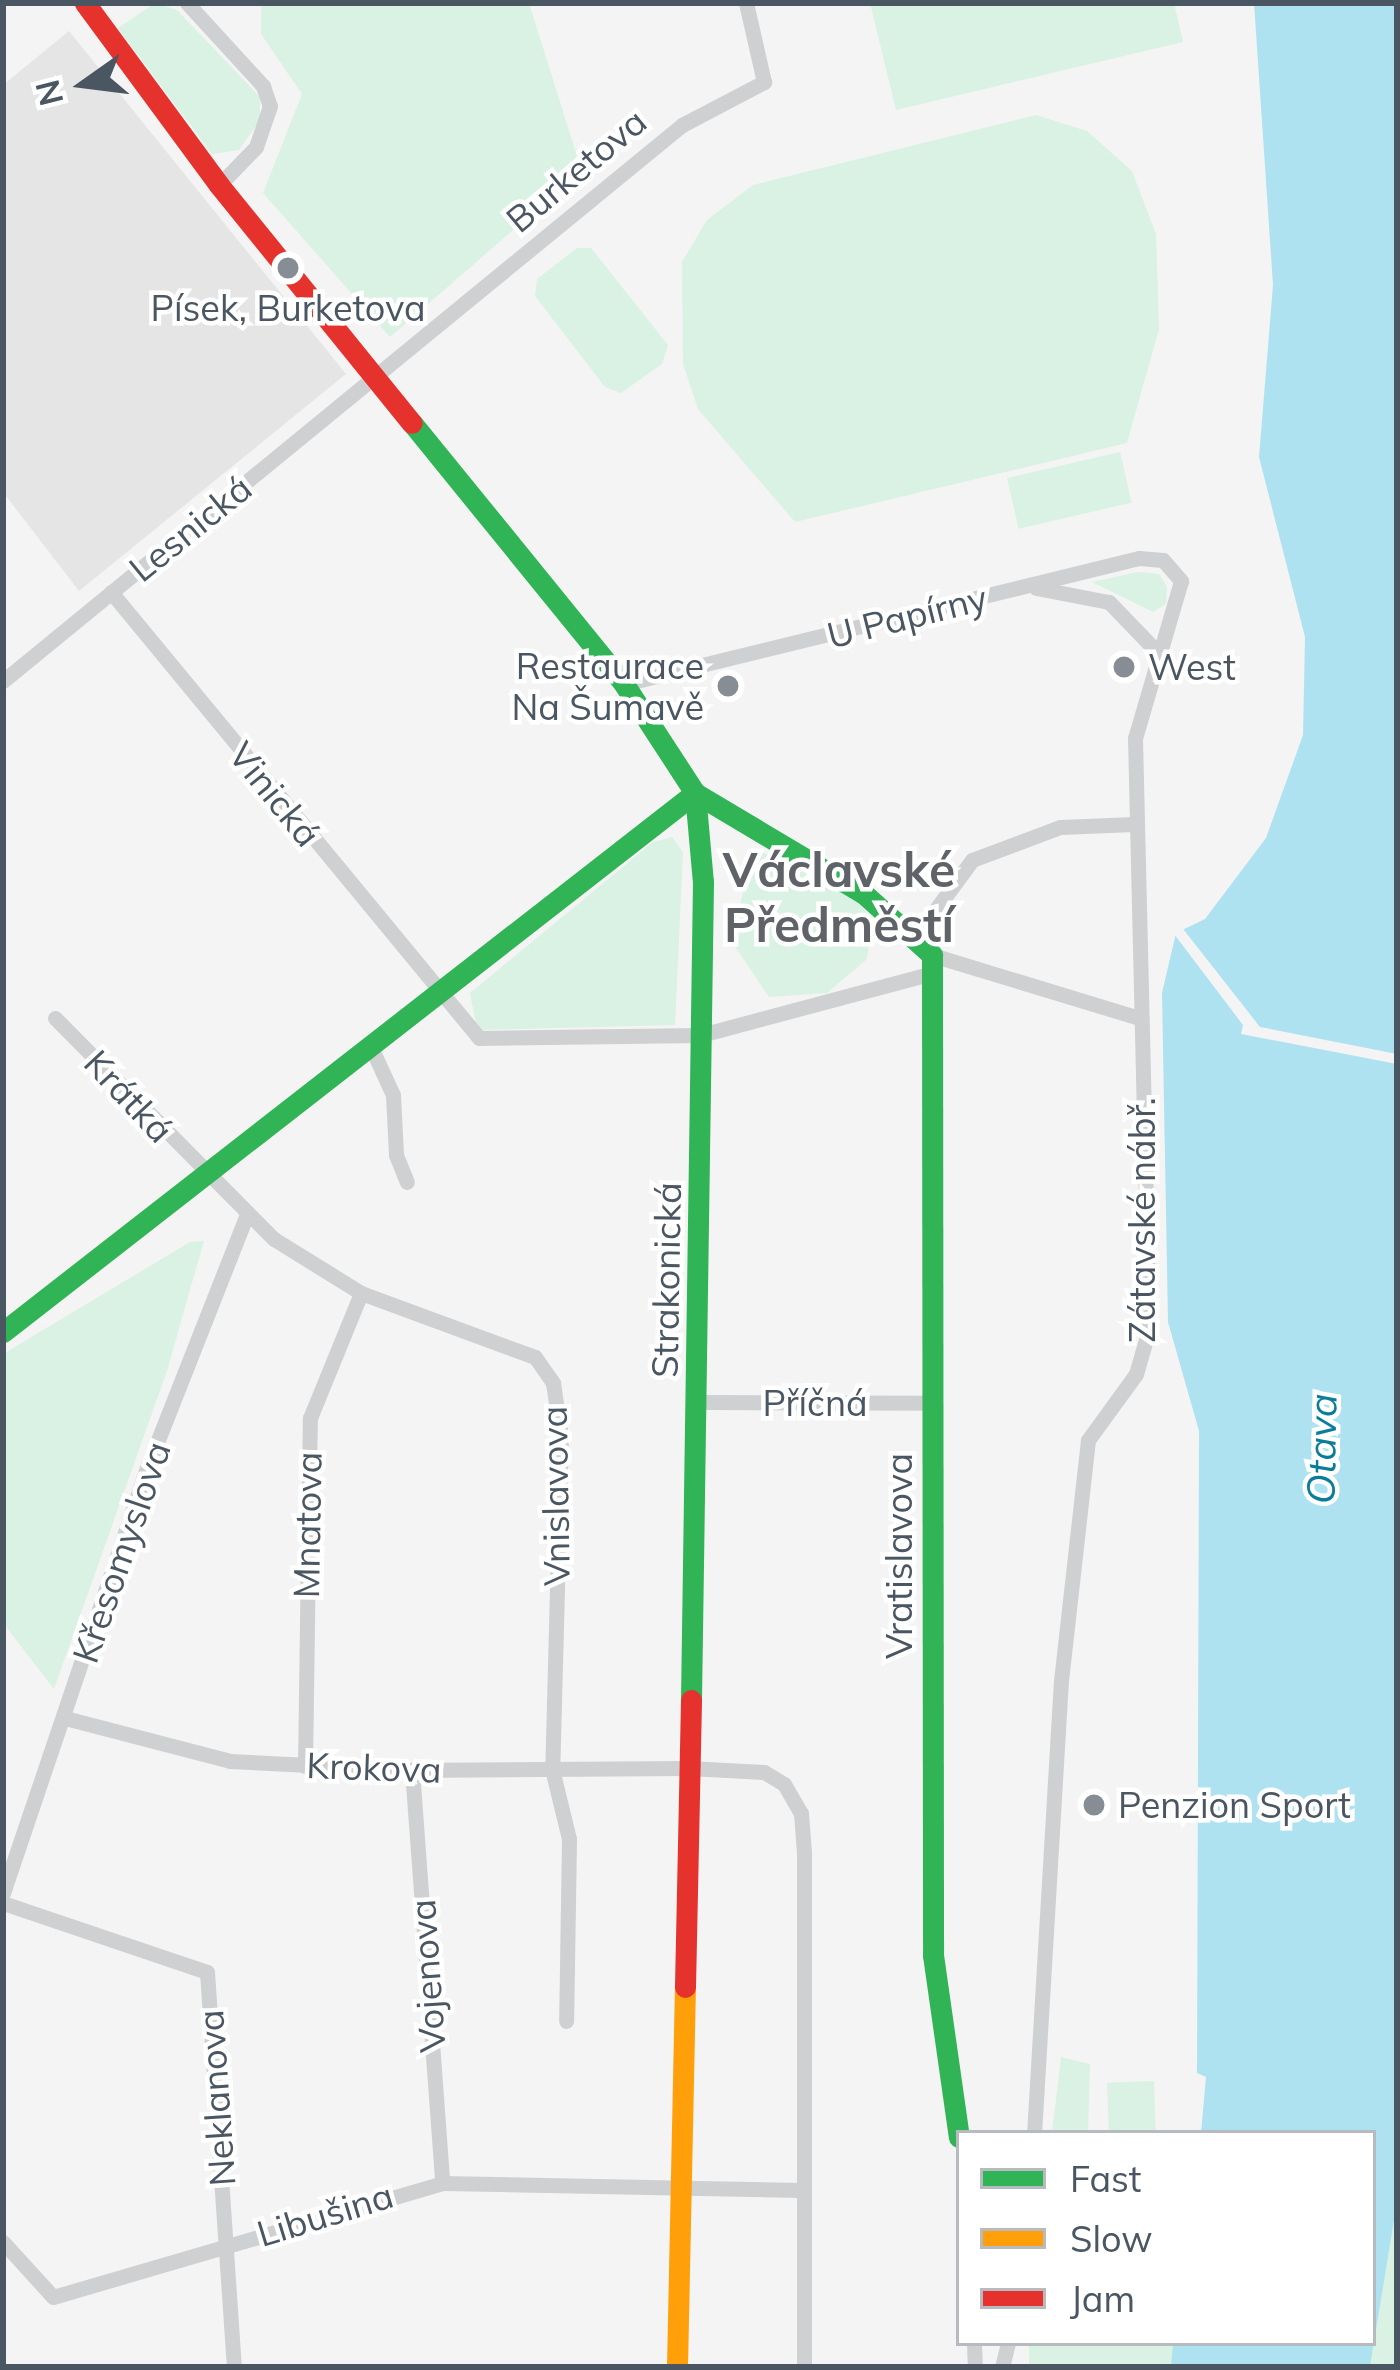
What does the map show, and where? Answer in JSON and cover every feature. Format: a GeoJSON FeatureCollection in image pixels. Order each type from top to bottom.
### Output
{"type":"FeatureCollection","features":[{"type":"Feature","properties":{"kind":"main road"},"geometry":{"type":"LineString","coordinates":[[85,3],[134,76],[219,185],[624,684],[695,793],[863,893],[917,935],[933,964]]}},
{"type":"Feature","properties":{"kind":"main road"},"geometry":{"type":"LineString","coordinates":[[3,1332],[439,998],[695,793]]}},
{"type":"Feature","properties":{"kind":"main road","name":"Strakonická"},"geometry":{"type":"LineString","coordinates":[[677,2367],[698,1402],[703,882],[695,793]]}},
{"type":"Feature","properties":{"kind":"main road","name":"Vratislavova"},"geometry":{"type":"LineString","coordinates":[[933,964],[933,1954],[958,2130]]}},
{"type":"Feature","properties":{"kind":"street"},"geometry":{"type":"LineString","coordinates":[[187,3],[263,86],[270,106],[256,147],[219,185]]}},
{"type":"Feature","properties":{"kind":"street","name":"Burketova"},"geometry":{"type":"LineString","coordinates":[[378,376],[682,125],[764,82],[746,3]]}},
{"type":"Feature","properties":{"kind":"street","name":"Lesnická"},"geometry":{"type":"LineString","coordinates":[[3,681],[378,376]]}},
{"type":"Feature","properties":{"kind":"street","name":"U Papírny"},"geometry":{"type":"LineString","coordinates":[[624,684],[1139,558],[1162,560],[1181,581]]}},
{"type":"Feature","properties":{"kind":"street","name":"Zátavské nábř."},"geometry":{"type":"LineString","coordinates":[[1034,2130],[1061,1680],[1088,1439],[1136,1373],[1149,1329],[1135,738],[1181,581]]}},
{"type":"Feature","properties":{"kind":"street"},"geometry":{"type":"LineString","coordinates":[[1026,587],[1109,602],[1162,657]]}},
{"type":"Feature","properties":{"kind":"street","name":"Vinická"},"geometry":{"type":"LineString","coordinates":[[111,592],[469,1033],[491,1040],[701,1035],[933,964]]}},
{"type":"Feature","properties":{"kind":"street"},"geometry":{"type":"LineString","coordinates":[[917,935],[972,860],[1060,826],[1136,824]]}},
{"type":"Feature","properties":{"kind":"street"},"geometry":{"type":"LineString","coordinates":[[933,964],[1139,1018]]}},
{"type":"Feature","properties":{"kind":"street","name":"Krátká"},"geometry":{"type":"LineString","coordinates":[[55,1018],[203,1175]]}},
{"type":"Feature","properties":{"kind":"street"},"geometry":{"type":"LineString","coordinates":[[370,1047],[393,1095],[397,1155],[407,1182]]}},
{"type":"Feature","properties":{"kind":"street","name":"Vnislavova"},"geometry":{"type":"LineString","coordinates":[[203,1175],[247,1214],[361,1293],[535,1357],[553,1383],[561,1436],[552,1769],[568,1838],[566,2021]]}},
{"type":"Feature","properties":{"kind":"street","name":"Křesomyslova"},"geometry":{"type":"LineString","coordinates":[[3,1893],[146,1468],[247,1214]]}},
{"type":"Feature","properties":{"kind":"street","name":"Mnatova"},"geometry":{"type":"LineString","coordinates":[[305,1766],[310,1418],[361,1293]]}},
{"type":"Feature","properties":{"kind":"street","name":"Příčná"},"geometry":{"type":"LineString","coordinates":[[698,1402],[933,1403]]}},
{"type":"Feature","properties":{"kind":"street","name":"Krokova"},"geometry":{"type":"LineString","coordinates":[[65,1718],[174,1751],[305,1766],[688,1768]]}},
{"type":"Feature","properties":{"kind":"street"},"geometry":{"type":"LineString","coordinates":[[688,1768],[764,1772],[784,1784],[801,1813],[804,2367]]}},
{"type":"Feature","properties":{"kind":"street","name":"Vojenova"},"geometry":{"type":"LineString","coordinates":[[412,1770],[442,2182]]}},
{"type":"Feature","properties":{"kind":"street","name":"Neklanova"},"geometry":{"type":"LineString","coordinates":[[3,1903],[207,1972],[234,2367]]}},
{"type":"Feature","properties":{"kind":"street","name":"Libušina"},"geometry":{"type":"LineString","coordinates":[[3,2242],[53,2297],[442,2182],[679,2186]]}},
{"type":"Feature","properties":{"kind":"street"},"geometry":{"type":"LineString","coordinates":[[679,2186],[803,2189]]}},
{"type":"Feature","properties":{"kind":"shaded area"},"geometry":{"type":"Polygon","coordinates":[[[69,31],[346,374],[79,591],[3,492],[3,85],[69,31]]]}},
{"type":"Feature","properties":{"kind":"green space"},"geometry":{"type":"Polygon","coordinates":[[[155,3],[177,10],[260,97],[260,120],[239,150],[212,154],[118,28],[155,3]]]}},
{"type":"Feature","properties":{"kind":"green space"},"geometry":{"type":"Polygon","coordinates":[[[261,3],[529,3],[577,156],[512,231],[390,337],[263,193],[302,94],[261,34],[261,3]]]}},
{"type":"Feature","properties":{"kind":"green space"},"geometry":{"type":"Polygon","coordinates":[[[870,3],[1174,3],[1183,42],[896,110],[870,3]]]}},
{"type":"Feature","properties":{"kind":"green space"},"geometry":{"type":"Polygon","coordinates":[[[1036,115],[1087,131],[1132,171],[1156,234],[1159,329],[1127,443],[795,522],[698,409],[683,364],[682,262],[707,220],[753,185],[1036,115]]]}},
{"type":"Feature","properties":{"kind":"green space"},"geometry":{"type":"Polygon","coordinates":[[[577,248],[591,248],[668,345],[662,364],[621,393],[605,387],[535,296],[537,279],[577,248]]]}},
{"type":"Feature","properties":{"kind":"green space"},"geometry":{"type":"Polygon","coordinates":[[[1120,452],[1132,503],[1019,529],[1007,478],[1120,452]]]}},
{"type":"Feature","properties":{"kind":"green space"},"geometry":{"type":"Polygon","coordinates":[[[1138,572],[1159,574],[1167,587],[1166,604],[1153,612],[1092,582],[1138,572]]]}},
{"type":"Feature","properties":{"kind":"green space"},"geometry":{"type":"Polygon","coordinates":[[[672,837],[683,852],[675,1025],[477,1030],[470,993],[653,842],[672,837]]]}},
{"type":"Feature","properties":{"kind":"green space"},"geometry":{"type":"Polygon","coordinates":[[[764,853],[838,881],[872,918],[867,959],[827,993],[769,997],[734,945],[747,866],[764,853]]]}},
{"type":"Feature","properties":{"kind":"green space"},"geometry":{"type":"Polygon","coordinates":[[[204,1241],[167,1371],[54,1689],[3,1623],[3,1354],[190,1242],[204,1241]]]}},
{"type":"Feature","properties":{"kind":"green space"},"geometry":{"type":"Polygon","coordinates":[[[1061,2057],[1090,2064],[1088,2130],[1052,2130],[1061,2057]]]}},
{"type":"Feature","properties":{"kind":"green space"},"geometry":{"type":"Polygon","coordinates":[[[1154,2081],[1156,2130],[1109,2130],[1107,2083],[1154,2081]]]}},
{"type":"Feature","properties":{"kind":"green space"},"geometry":{"type":"Polygon","coordinates":[[[1397,2202],[1397,2367],[1370,2367],[1397,2202]]]}},
{"type":"Feature","properties":{"kind":"green space"},"geometry":{"type":"Polygon","coordinates":[[[1029,2346],[1173,2346],[1173,2367],[1029,2367],[1029,2346]]]}},
{"type":"Feature","properties":{"kind":"water","name":"Otava"},"geometry":{"type":"Polygon","coordinates":[[[1254,3],[1397,3],[1397,2202],[1376,2330],[1376,2130],[1201,2130],[1206,2077],[1197,2073],[1199,1431],[1168,1322],[1162,993],[1176,933],[1205,919],[1266,838],[1303,735],[1305,637],[1259,457],[1273,285],[1254,3]]]}},
{"type":"Feature","properties":{"kind":"water"},"geometry":{"type":"Polygon","coordinates":[[[1173,2346],[1373,2346],[1370,2367],[1171,2367],[1173,2346]]]}},
{"type":"Feature","properties":{"kind":"pier"},"geometry":{"type":"Polygon","coordinates":[[[1180,925],[1260,1027],[1397,1054],[1397,1064],[1241,1034],[1243,1025],[1171,930],[1180,925]]]}},
{"type":"Feature","properties":{"kind":"traffic: fast"},"geometry":{"type":"LineString","coordinates":[[412,423],[624,684],[695,793],[703,882],[691,1700]]}},
{"type":"Feature","properties":{"kind":"traffic: fast"},"geometry":{"type":"LineString","coordinates":[[695,793],[863,893],[932,955],[933,1955],[958,2130]]}},
{"type":"Feature","properties":{"kind":"traffic: fast"},"geometry":{"type":"LineString","coordinates":[[3,1332],[695,793]]}},
{"type":"Feature","properties":{"kind":"traffic: slow"},"geometry":{"type":"LineString","coordinates":[[677,2367],[685,1987]]}},
{"type":"Feature","properties":{"kind":"traffic: jam"},"geometry":{"type":"LineString","coordinates":[[85,3],[219,185],[412,423]]}},
{"type":"Feature","properties":{"kind":"traffic: jam"},"geometry":{"type":"LineString","coordinates":[[685,1987],[691,1700]]}},
{"type":"Feature","properties":{"kind":"place","name":"Písek, Burketova"},"geometry":{"type":"Point","coordinates":[288,268]}},
{"type":"Feature","properties":{"kind":"place","name":"West"},"geometry":{"type":"Point","coordinates":[1124,667]}},
{"type":"Feature","properties":{"kind":"place","name":"Restaurace Na Šumavě"},"geometry":{"type":"Point","coordinates":[728,686]}},
{"type":"Feature","properties":{"kind":"place","name":"Penzion Sport"},"geometry":{"type":"Point","coordinates":[1094,1805]}},
{"type":"Feature","properties":{"kind":"district","name":"Václavské Předměstí"},"geometry":{"type":"Point","coordinates":[839,896]}}]}
